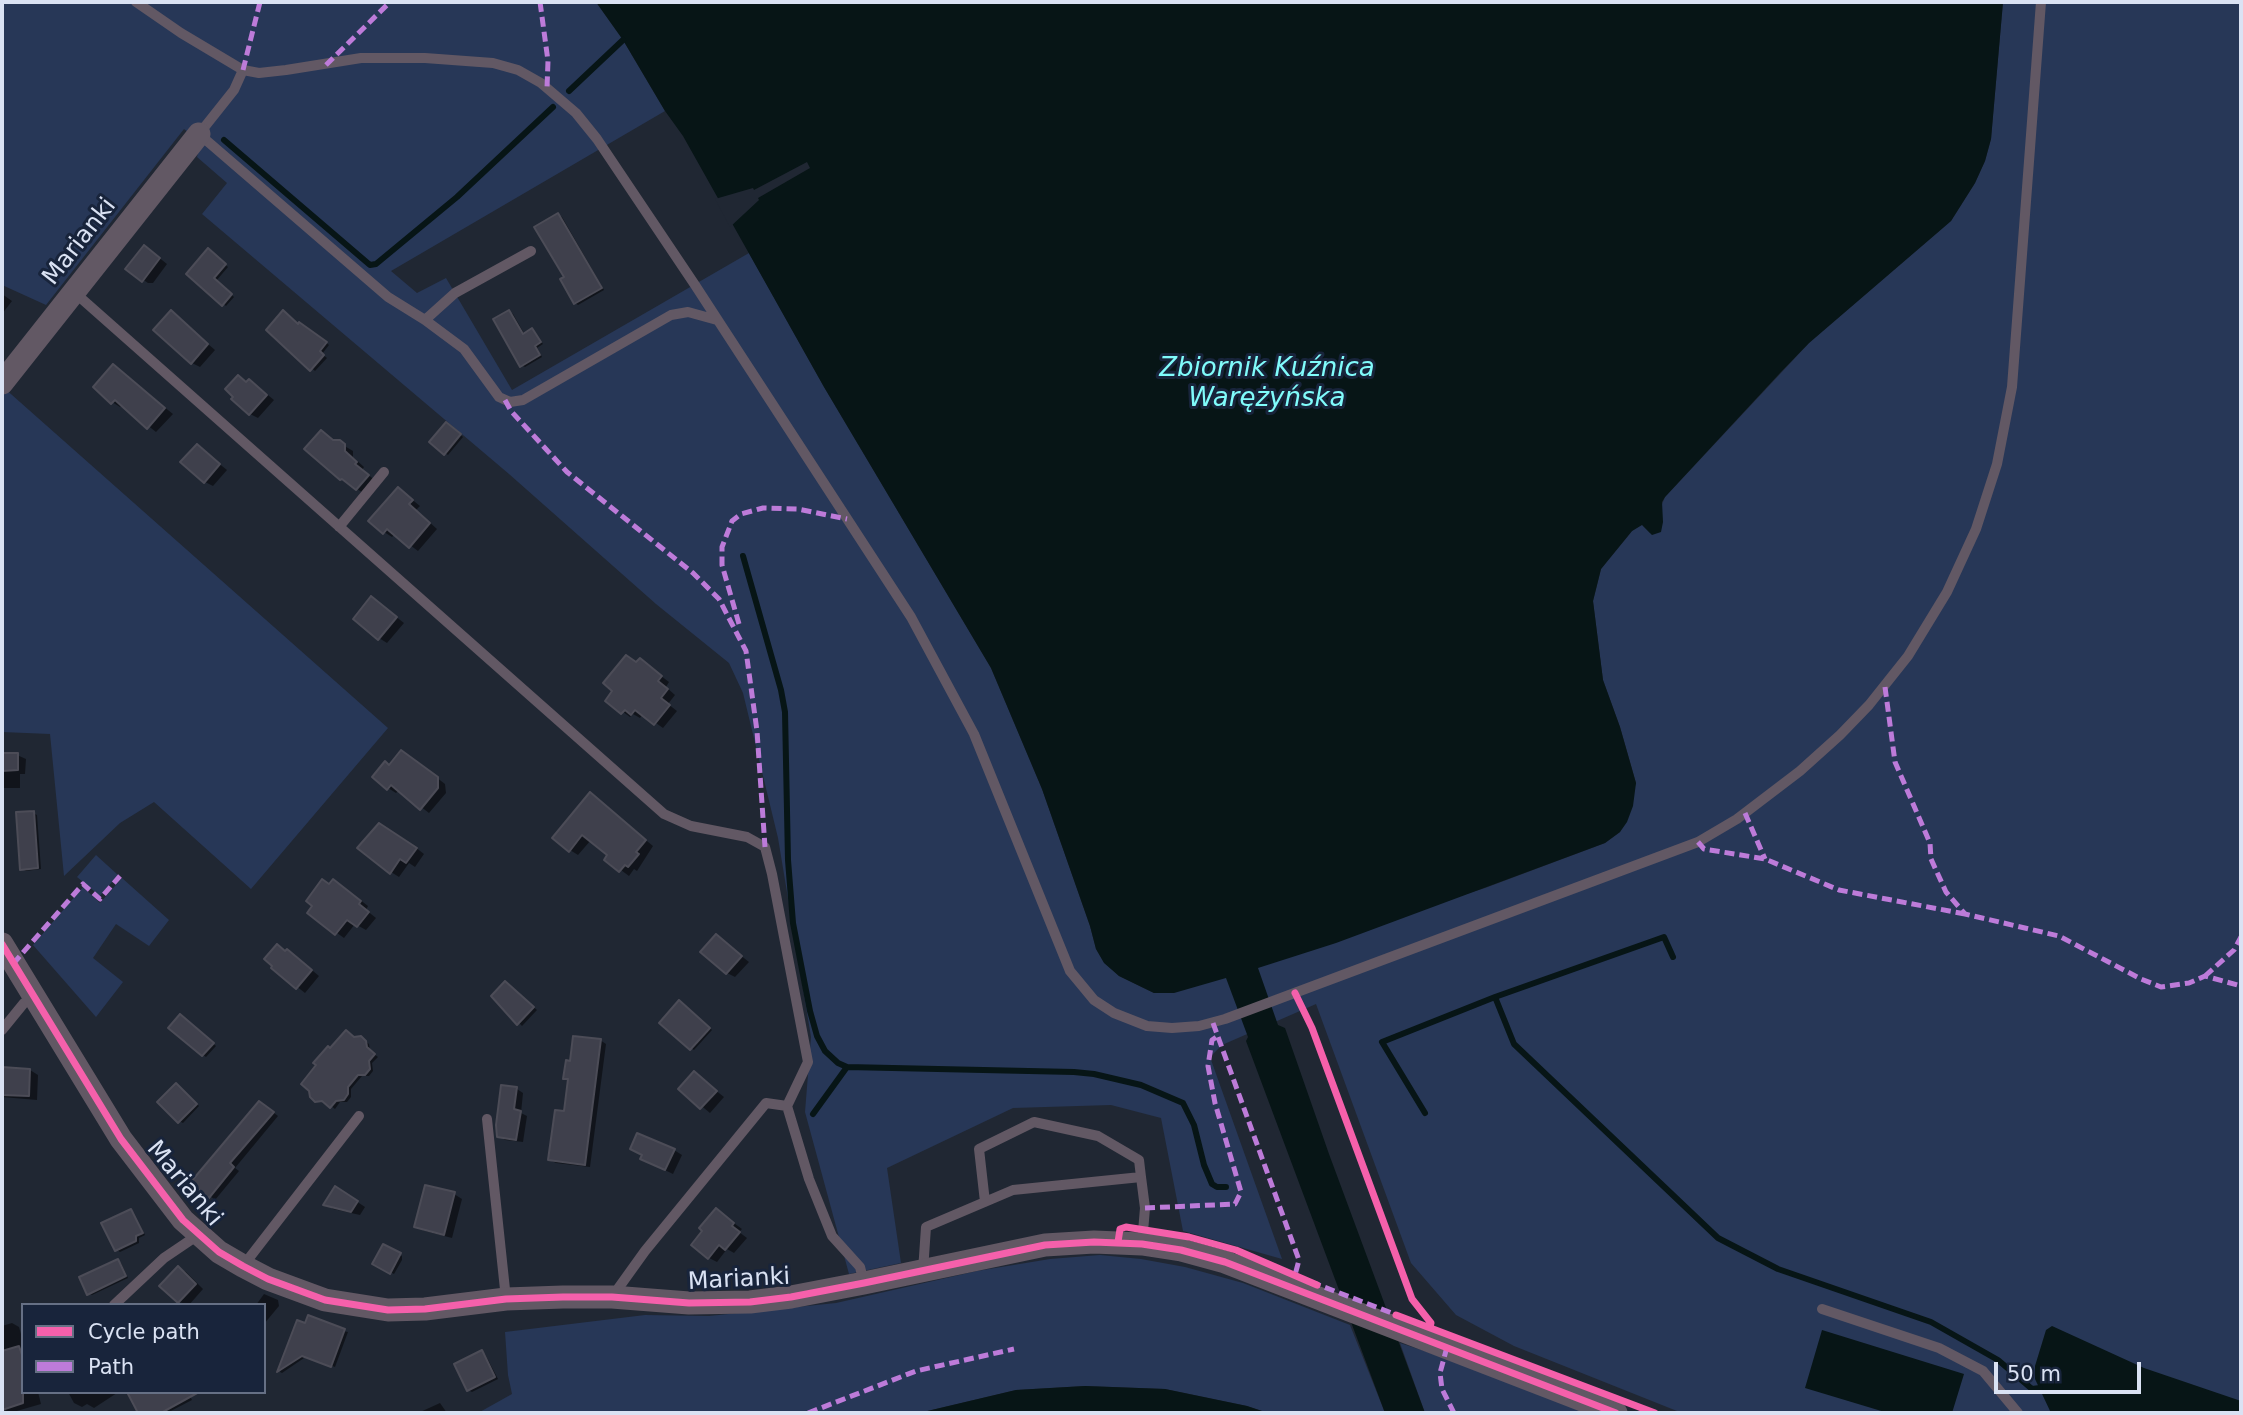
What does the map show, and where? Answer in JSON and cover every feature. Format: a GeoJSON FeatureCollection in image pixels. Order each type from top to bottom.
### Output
{"type":"FeatureCollection","features":[{"type":"Feature","properties":{"kind":"street","name":"Marianki"},"geometry":{"type":"LineString","coordinates":[[2,383],[199,134]]}},
{"type":"Feature","properties":{"kind":"street","name":"Marianki"},"geometry":{"type":"LineString","coordinates":[[2,944],[121,1139],[164,1198],[198,1235],[219,1252],[302,1293],[325,1300],[388,1310],[425,1309],[506,1299],[612,1297],[689,1303],[750,1302],[792,1297],[999,1253],[1056,1244],[1142,1244],[1181,1250],[1225,1262],[1616,1413]]}},
{"type":"Feature","properties":{"kind":"lane"},"geometry":{"type":"LineString","coordinates":[[136,2],[243,70],[259,73],[361,58],[425,58],[493,63],[518,70],[559,97],[597,139],[906,608],[950,686],[985,759],[1060,949],[1078,982],[1104,1007],[1125,1019],[1147,1026],[1185,1028],[1226,1018],[1699,842],[1737,819],[1819,756],[1856,720],[1898,670],[1938,609],[1963,561],[1988,495],[2002,441],[2013,369],[2041,2]]}},
{"type":"Feature","properties":{"kind":"lane"},"geometry":{"type":"LineString","coordinates":[[243,70],[234,90],[199,134],[388,297],[464,349],[494,392],[510,402],[523,400],[671,315],[698,313],[717,320]]}},
{"type":"Feature","properties":{"kind":"lane"},"geometry":{"type":"LineString","coordinates":[[425,320],[455,293],[531,251]]}},
{"type":"Feature","properties":{"kind":"lane"},"geometry":{"type":"LineString","coordinates":[[74,292],[664,814],[691,826],[747,837],[765,847],[808,1062],[787,1106],[809,1179],[832,1236],[860,1267],[864,1283]]}},
{"type":"Feature","properties":{"kind":"lane"},"geometry":{"type":"LineString","coordinates":[[339,527],[384,472]]}},
{"type":"Feature","properties":{"kind":"lane"},"geometry":{"type":"LineString","coordinates":[[2,1030],[24,1003],[34,997]]}},
{"type":"Feature","properties":{"kind":"lane"},"geometry":{"type":"LineString","coordinates":[[612,1297],[645,1251],[766,1103],[787,1106]]}},
{"type":"Feature","properties":{"kind":"lane"},"geometry":{"type":"LineString","coordinates":[[243,1266],[359,1116]]}},
{"type":"Feature","properties":{"kind":"lane"},"geometry":{"type":"LineString","coordinates":[[487,1119],[506,1299]]}},
{"type":"Feature","properties":{"kind":"lane"},"geometry":{"type":"LineString","coordinates":[[985,1202],[979,1149],[1034,1122],[1098,1136],[1139,1160],[1145,1209],[1142,1244]]}},
{"type":"Feature","properties":{"kind":"lane"},"geometry":{"type":"LineString","coordinates":[[923,1271],[926,1227],[1013,1190],[1141,1177]]}},
{"type":"Feature","properties":{"kind":"lane"},"geometry":{"type":"LineString","coordinates":[[116,1303],[164,1258],[198,1235]]}},
{"type":"Feature","properties":{"kind":"lane"},"geometry":{"type":"LineString","coordinates":[[1822,1310],[1939,1348],[1983,1371],[2018,1413]]}},
{"type":"Feature","properties":{"kind":"shaded area"},"geometry":{"type":"Polygon","coordinates":[[[2,2],[596,2],[623,40],[665,111],[391,271],[417,293],[446,278],[512,390],[749,253],[824,387],[991,668],[1042,789],[1096,949],[1104,962],[1119,976],[1154,993],[1485,888],[1605,843],[1620,832],[1636,783],[1603,680],[1593,601],[1601,569],[1632,531],[1642,524],[1650,533],[1665,497],[1809,343],[1951,221],[1975,183],[1991,139],[2003,2],[2241,2],[2241,1413],[1682,1413],[1514,1346],[1456,1315],[1411,1263],[1316,1004],[1222,1045],[1210,1057],[1282,1259],[1183,1231],[1161,1118],[1111,1105],[1013,1108],[887,1168],[901,1263],[849,1274],[805,1112],[811,1037],[778,838],[743,693],[729,663],[656,604],[509,474],[202,214],[227,183],[197,157],[201,142],[184,129],[46,305],[2,285],[2,2]]]}},
{"type":"Feature","properties":{"kind":"shaded area"},"geometry":{"type":"Polygon","coordinates":[[[3,387],[388,728],[251,889],[154,802],[120,823],[64,876],[50,734],[2,732],[3,387]]]}},
{"type":"Feature","properties":{"kind":"shaded area"},"geometry":{"type":"Polygon","coordinates":[[[96,855],[118,875],[100,896],[77,877],[96,855]]]}},
{"type":"Feature","properties":{"kind":"shaded area"},"geometry":{"type":"Polygon","coordinates":[[[122,878],[169,920],[149,946],[116,924],[93,958],[123,982],[96,1017],[33,945],[83,887],[100,903],[122,878]]]}},
{"type":"Feature","properties":{"kind":"shaded area"},"geometry":{"type":"Polygon","coordinates":[[[1100,1255],[1185,1267],[1243,1283],[1350,1325],[1385,1413],[1268,1413],[1165,1389],[1085,1386],[1016,1390],[919,1413],[478,1413],[512,1394],[505,1332],[645,1315],[709,1316],[836,1303],[977,1271],[1050,1259],[1100,1255]]]}},
{"type":"Feature","properties":{"kind":"shaded area"},"geometry":{"type":"Polygon","coordinates":[[[1400,1343],[1464,1364],[1591,1413],[1425,1413],[1400,1343]]]}},
{"type":"Feature","properties":{"kind":"water","name":"Zbiornik Kuźnica Warężyńska"},"geometry":{"type":"Polygon","coordinates":[[[596,2],[2003,2],[1991,139],[1975,183],[1951,221],[1809,343],[1780,373],[1665,497],[1662,502],[1661,532],[1652,535],[1642,525],[1632,531],[1601,569],[1593,601],[1603,680],[1636,783],[1633,806],[1620,832],[1605,843],[1336,943],[1258,968],[1278,1025],[1285,1028],[1425,1413],[1385,1413],[1246,1041],[1248,1037],[1226,978],[1174,993],[1154,993],[1119,976],[1104,963],[1096,949],[1042,789],[991,668],[824,387],[683,136],[596,2]]]}},
{"type":"Feature","properties":{"kind":"water"},"geometry":{"type":"Polygon","coordinates":[[[2052,1326],[2144,1368],[2241,1401],[2241,1413],[2051,1413],[2035,1379],[2035,1366],[2046,1330],[2052,1326]]]}},
{"type":"Feature","properties":{"kind":"water"},"geometry":{"type":"Polygon","coordinates":[[[1822,1330],[1964,1374],[1952,1413],[1888,1413],[1805,1388],[1822,1330]]]}},
{"type":"Feature","properties":{"kind":"water"},"geometry":{"type":"Polygon","coordinates":[[[1085,1386],[1165,1389],[1268,1413],[919,1413],[1016,1390],[1085,1386]]]}},
{"type":"Feature","properties":{"kind":"pier"},"geometry":{"type":"Polygon","coordinates":[[[807,162],[810,168],[758,198],[759,200],[730,227],[715,199],[753,188],[754,190],[807,162]]]}},
{"type":"Feature","properties":{"kind":"building"},"geometry":{"type":"Polygon","coordinates":[[[558,213],[602,288],[574,304],[560,279],[564,277],[534,227],[558,213]]]}},
{"type":"Feature","properties":{"kind":"building"},"geometry":{"type":"Polygon","coordinates":[[[144,245],[160,258],[142,282],[125,269],[144,245]]]}},
{"type":"Feature","properties":{"kind":"building"},"geometry":{"type":"Polygon","coordinates":[[[208,248],[226,264],[214,278],[232,294],[222,306],[186,274],[208,248]]]}},
{"type":"Feature","properties":{"kind":"building"},"geometry":{"type":"Polygon","coordinates":[[[171,310],[208,344],[191,364],[153,330],[171,310]]]}},
{"type":"Feature","properties":{"kind":"building"},"geometry":{"type":"Polygon","coordinates":[[[283,310],[298,324],[299,322],[327,342],[320,351],[324,355],[310,371],[266,330],[283,310]]]}},
{"type":"Feature","properties":{"kind":"building"},"geometry":{"type":"Polygon","coordinates":[[[509,310],[523,334],[532,328],[541,342],[535,346],[540,355],[520,367],[493,319],[509,310]]]}},
{"type":"Feature","properties":{"kind":"building"},"geometry":{"type":"Polygon","coordinates":[[[113,364],[165,408],[147,429],[115,400],[111,404],[93,387],[113,364]]]}},
{"type":"Feature","properties":{"kind":"building"},"geometry":{"type":"Polygon","coordinates":[[[238,375],[246,382],[249,379],[267,395],[249,415],[231,399],[233,397],[225,389],[238,375]]]}},
{"type":"Feature","properties":{"kind":"building"},"geometry":{"type":"Polygon","coordinates":[[[446,422],[461,434],[444,455],[429,442],[446,422]]]}},
{"type":"Feature","properties":{"kind":"building"},"geometry":{"type":"Polygon","coordinates":[[[321,430],[333,440],[340,440],[345,444],[345,451],[357,462],[355,464],[369,475],[356,490],[304,449],[321,430]]]}},
{"type":"Feature","properties":{"kind":"building"},"geometry":{"type":"Polygon","coordinates":[[[197,444],[220,464],[204,483],[180,462],[197,444]]]}},
{"type":"Feature","properties":{"kind":"building"},"geometry":{"type":"Polygon","coordinates":[[[398,487],[413,500],[409,504],[430,523],[409,548],[387,529],[383,534],[368,521],[398,487]]]}},
{"type":"Feature","properties":{"kind":"building"},"geometry":{"type":"Polygon","coordinates":[[[371,596],[397,617],[378,640],[353,619],[371,596]]]}},
{"type":"Feature","properties":{"kind":"building"},"geometry":{"type":"Polygon","coordinates":[[[626,655],[636,662],[640,658],[662,676],[658,681],[668,689],[661,698],[670,705],[654,725],[635,710],[631,715],[625,710],[621,714],[605,701],[612,691],[603,683],[626,655]]]}},
{"type":"Feature","properties":{"kind":"building"},"geometry":{"type":"Polygon","coordinates":[[[401,750],[438,777],[438,788],[420,810],[391,785],[387,790],[372,777],[385,761],[389,765],[401,750]]]}},
{"type":"Feature","properties":{"kind":"building"},"geometry":{"type":"Polygon","coordinates":[[[2,753],[18,753],[18,770],[2,771],[2,753]]]}},
{"type":"Feature","properties":{"kind":"building"},"geometry":{"type":"Polygon","coordinates":[[[590,792],[646,840],[636,852],[639,854],[628,867],[625,865],[619,872],[604,860],[607,855],[582,835],[569,852],[552,838],[590,792]]]}},
{"type":"Feature","properties":{"kind":"building"},"geometry":{"type":"Polygon","coordinates":[[[34,811],[38,868],[20,870],[16,812],[34,811]]]}},
{"type":"Feature","properties":{"kind":"building"},"geometry":{"type":"Polygon","coordinates":[[[379,823],[417,848],[406,863],[400,859],[390,874],[357,848],[379,823]]]}},
{"type":"Feature","properties":{"kind":"building"},"geometry":{"type":"Polygon","coordinates":[[[322,879],[329,884],[333,879],[361,901],[359,904],[369,912],[357,927],[347,920],[335,935],[307,913],[312,906],[306,901],[322,879]]]}},
{"type":"Feature","properties":{"kind":"building"},"geometry":{"type":"Polygon","coordinates":[[[716,934],[742,956],[726,974],[700,952],[716,934]]]}},
{"type":"Feature","properties":{"kind":"building"},"geometry":{"type":"Polygon","coordinates":[[[277,944],[312,970],[296,989],[264,959],[277,944]]]}},
{"type":"Feature","properties":{"kind":"building"},"geometry":{"type":"Polygon","coordinates":[[[505,981],[534,1007],[517,1025],[491,996],[505,981]]]}},
{"type":"Feature","properties":{"kind":"building"},"geometry":{"type":"Polygon","coordinates":[[[679,1000],[710,1028],[690,1050],[659,1023],[679,1000]]]}},
{"type":"Feature","properties":{"kind":"building"},"geometry":{"type":"Polygon","coordinates":[[[180,1014],[214,1043],[202,1056],[168,1028],[180,1014]]]}},
{"type":"Feature","properties":{"kind":"building"},"geometry":{"type":"Polygon","coordinates":[[[346,1030],[354,1037],[361,1036],[375,1054],[369,1061],[370,1069],[365,1075],[358,1075],[348,1087],[344,1100],[336,1101],[330,1108],[322,1101],[315,1102],[301,1084],[316,1065],[313,1063],[346,1030]]]}},
{"type":"Feature","properties":{"kind":"building"},"geometry":{"type":"Polygon","coordinates":[[[573,1036],[601,1039],[585,1165],[548,1160],[555,1110],[564,1111],[568,1079],[563,1079],[566,1060],[570,1061],[573,1036]]]}},
{"type":"Feature","properties":{"kind":"building"},"geometry":{"type":"Polygon","coordinates":[[[2,1067],[30,1069],[29,1096],[2,1095],[2,1067]]]}},
{"type":"Feature","properties":{"kind":"building"},"geometry":{"type":"Polygon","coordinates":[[[694,1071],[717,1091],[700,1109],[678,1089],[694,1071]]]}},
{"type":"Feature","properties":{"kind":"building"},"geometry":{"type":"Polygon","coordinates":[[[176,1083],[197,1104],[178,1123],[157,1102],[176,1083]]]}},
{"type":"Feature","properties":{"kind":"building"},"geometry":{"type":"Polygon","coordinates":[[[501,1085],[517,1087],[514,1109],[521,1111],[516,1140],[497,1137],[501,1085]]]}},
{"type":"Feature","properties":{"kind":"building"},"geometry":{"type":"Polygon","coordinates":[[[259,1101],[274,1112],[230,1163],[234,1167],[209,1198],[190,1183],[259,1101]]]}},
{"type":"Feature","properties":{"kind":"building"},"geometry":{"type":"Polygon","coordinates":[[[637,1133],[675,1149],[665,1170],[640,1159],[642,1155],[630,1149],[637,1133]]]}},
{"type":"Feature","properties":{"kind":"building"},"geometry":{"type":"Polygon","coordinates":[[[425,1185],[455,1192],[444,1235],[414,1227],[425,1185]]]}},
{"type":"Feature","properties":{"kind":"building"},"geometry":{"type":"Polygon","coordinates":[[[335,1186],[358,1201],[351,1212],[323,1205],[335,1186]]]}},
{"type":"Feature","properties":{"kind":"building"},"geometry":{"type":"Polygon","coordinates":[[[716,1208],[734,1223],[732,1226],[740,1232],[725,1250],[719,1245],[708,1259],[691,1245],[702,1231],[699,1228],[716,1208]]]}},
{"type":"Feature","properties":{"kind":"building"},"geometry":{"type":"Polygon","coordinates":[[[131,1209],[143,1233],[136,1236],[136,1241],[115,1251],[101,1223],[131,1209]]]}},
{"type":"Feature","properties":{"kind":"building"},"geometry":{"type":"Polygon","coordinates":[[[383,1244],[401,1253],[390,1274],[372,1264],[383,1244]]]}},
{"type":"Feature","properties":{"kind":"building"},"geometry":{"type":"Polygon","coordinates":[[[118,1259],[126,1276],[87,1295],[79,1277],[118,1259]]]}},
{"type":"Feature","properties":{"kind":"building"},"geometry":{"type":"Polygon","coordinates":[[[178,1266],[196,1284],[178,1303],[159,1286],[178,1266]]]}},
{"type":"Feature","properties":{"kind":"building"},"geometry":{"type":"Polygon","coordinates":[[[308,1315],[345,1329],[331,1367],[302,1356],[277,1372],[297,1320],[305,1323],[308,1315]]]}},
{"type":"Feature","properties":{"kind":"building"},"geometry":{"type":"Polygon","coordinates":[[[19,1346],[23,1403],[2,1410],[2,1351],[19,1346]]]}},
{"type":"Feature","properties":{"kind":"building"},"geometry":{"type":"Polygon","coordinates":[[[482,1350],[495,1377],[467,1391],[454,1364],[482,1350]]]}},
{"type":"Feature","properties":{"kind":"building"},"geometry":{"type":"Polygon","coordinates":[[[128,1394],[195,1394],[161,1413],[138,1413],[128,1394]]]}},
{"type":"Feature","properties":{"kind":"waterway"},"geometry":{"type":"LineString","coordinates":[[569,91],[623,40]]}},
{"type":"Feature","properties":{"kind":"waterway"},"geometry":{"type":"LineString","coordinates":[[224,140],[370,265],[376,264],[457,197],[553,107]]}},
{"type":"Feature","properties":{"kind":"waterway"},"geometry":{"type":"LineString","coordinates":[[743,556],[785,712],[788,860],[793,923],[810,1011],[817,1036],[825,1051],[847,1067],[1074,1072],[1141,1085],[1183,1103],[1194,1125],[1204,1165],[1212,1184],[1226,1187]]}},
{"type":"Feature","properties":{"kind":"waterway"},"geometry":{"type":"LineString","coordinates":[[1495,997],[1664,937],[1673,957]]}},
{"type":"Feature","properties":{"kind":"waterway"},"geometry":{"type":"LineString","coordinates":[[1425,1113],[1382,1042],[1495,997],[1514,1044],[1718,1238],[1778,1269],[1931,1322],[1998,1360],[2032,1389],[2040,1388]]}},
{"type":"Feature","properties":{"kind":"waterway"},"geometry":{"type":"LineString","coordinates":[[813,1114],[847,1067]]}},
{"type":"Feature","properties":{"kind":"marked path"},"geometry":{"type":"LineString","coordinates":[[243,70],[260,2]]}},
{"type":"Feature","properties":{"kind":"marked path"},"geometry":{"type":"LineString","coordinates":[[326,65],[390,2]]}},
{"type":"Feature","properties":{"kind":"marked path"},"geometry":{"type":"LineString","coordinates":[[540,2],[548,61],[547,88]]}},
{"type":"Feature","properties":{"kind":"marked path"},"geometry":{"type":"LineString","coordinates":[[505,400],[511,411],[567,472],[693,573],[719,599],[746,651],[757,731],[765,847]]}},
{"type":"Feature","properties":{"kind":"marked path"},"geometry":{"type":"LineString","coordinates":[[739,624],[722,565],[722,547],[732,521],[741,514],[763,508],[798,509],[847,519]]}},
{"type":"Feature","properties":{"kind":"marked path"},"geometry":{"type":"LineString","coordinates":[[1885,687],[1895,762],[1930,843],[1931,859],[1946,892],[1965,914],[2059,936],[2161,987],[2189,983],[2205,976],[2241,986]]}},
{"type":"Feature","properties":{"kind":"marked path"},"geometry":{"type":"LineString","coordinates":[[1745,813],[1765,859]]}},
{"type":"Feature","properties":{"kind":"marked path"},"geometry":{"type":"LineString","coordinates":[[1698,842],[1704,849],[1765,859],[1839,890],[1965,914]]}},
{"type":"Feature","properties":{"kind":"marked path"},"geometry":{"type":"LineString","coordinates":[[13,964],[83,884],[100,899],[120,876]]}},
{"type":"Feature","properties":{"kind":"marked path"},"geometry":{"type":"LineString","coordinates":[[2205,976],[2234,950],[2241,937]]}},
{"type":"Feature","properties":{"kind":"marked path"},"geometry":{"type":"LineString","coordinates":[[1213,1023],[1299,1260],[1295,1275]]}},
{"type":"Feature","properties":{"kind":"marked path"},"geometry":{"type":"LineString","coordinates":[[1145,1208],[1235,1204],[1241,1192],[1215,1103],[1208,1066],[1212,1040],[1218,1036]]}},
{"type":"Feature","properties":{"kind":"marked path"},"geometry":{"type":"LineString","coordinates":[[1311,1282],[1402,1317]]}},
{"type":"Feature","properties":{"kind":"marked path"},"geometry":{"type":"LineString","coordinates":[[1447,1347],[1440,1373],[1442,1389],[1454,1413]]}},
{"type":"Feature","properties":{"kind":"marked path"},"geometry":{"type":"LineString","coordinates":[[808,1413],[916,1371],[1014,1349]]}},
{"type":"Feature","properties":{"kind":"cycle path"},"geometry":{"type":"LineString","coordinates":[[2,944],[121,1139],[183,1220],[219,1252],[243,1266],[268,1279],[325,1300],[388,1310],[425,1309],[506,1299],[563,1297],[612,1297],[689,1303],[750,1302],[864,1283],[1045,1245],[1094,1242],[1142,1244],[1181,1250],[1225,1262],[1616,1413]]}},
{"type":"Feature","properties":{"kind":"cycle path"},"geometry":{"type":"LineString","coordinates":[[1295,993],[1312,1028],[1412,1299],[1431,1323],[1430,1327]]}},
{"type":"Feature","properties":{"kind":"cycle path"},"geometry":{"type":"LineString","coordinates":[[1118,1242],[1120,1229],[1126,1227],[1189,1237],[1236,1250],[1317,1285]]}},
{"type":"Feature","properties":{"kind":"cycle path"},"geometry":{"type":"LineString","coordinates":[[1396,1315],[1655,1413]]}}]}
